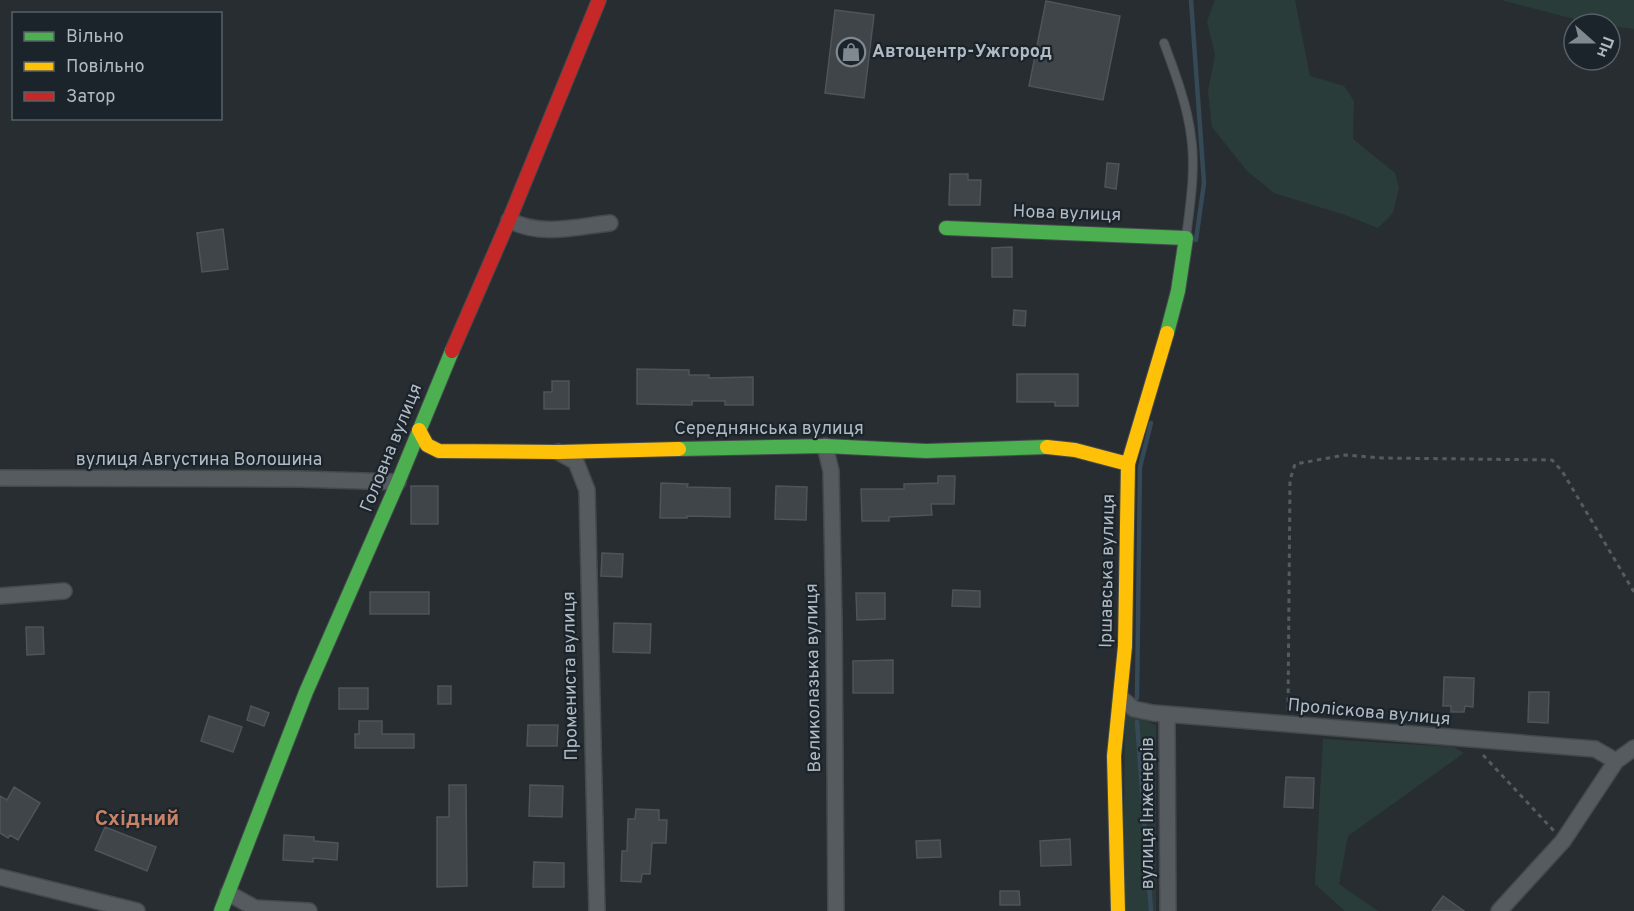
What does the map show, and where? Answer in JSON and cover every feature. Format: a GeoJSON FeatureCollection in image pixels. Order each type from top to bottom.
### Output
{"type":"FeatureCollection","features":[{"type":"Feature","properties":{"kind":"street","name":"Головна вулиця"},"geometry":{"type":"LineString","coordinates":[[221,911],[306,692],[509,220],[599,0]]}},
{"type":"Feature","properties":{"kind":"street"},"geometry":{"type":"LineString","coordinates":[[509,220],[522,227],[550,231],[610,223]]}},
{"type":"Feature","properties":{"kind":"street","name":"Нова вулиця"},"geometry":{"type":"LineString","coordinates":[[946,228],[1186,238]]}},
{"type":"Feature","properties":{"kind":"street","name":"Іршавська вулиця"},"geometry":{"type":"LineString","coordinates":[[1118,911],[1114,756],[1125,646],[1128,464],[1178,291],[1186,238]]}},
{"type":"Feature","properties":{"kind":"street","name":"Середнянська вулиця"},"geometry":{"type":"LineString","coordinates":[[419,430],[427,445],[440,451],[558,452],[825,446],[927,451],[1044,447],[1075,450],[1128,464]]}},
{"type":"Feature","properties":{"kind":"street","name":"Великолазька вулиця"},"geometry":{"type":"LineString","coordinates":[[825,446],[831,471],[836,911]]}},
{"type":"Feature","properties":{"kind":"street","name":"Промениста вулиця"},"geometry":{"type":"LineString","coordinates":[[558,452],[576,462],[587,490],[597,911]]}},
{"type":"Feature","properties":{"kind":"street","name":"вулиця Августина Волошина"},"geometry":{"type":"LineString","coordinates":[[0,478],[299,479],[398,482]]}},
{"type":"Feature","properties":{"kind":"street"},"geometry":{"type":"LineString","coordinates":[[0,596],[64,591]]}},
{"type":"Feature","properties":{"kind":"street","name":"Проліскова вулиця"},"geometry":{"type":"LineString","coordinates":[[1121,698],[1134,709],[1167,715],[1595,750],[1616,761]]}},
{"type":"Feature","properties":{"kind":"street","name":"вулиця Інженерів"},"geometry":{"type":"LineString","coordinates":[[1167,715],[1168,911]]}},
{"type":"Feature","properties":{"kind":"street"},"geometry":{"type":"LineString","coordinates":[[1499,911],[1563,841],[1616,761],[1634,748]]}},
{"type":"Feature","properties":{"kind":"street"},"geometry":{"type":"LineString","coordinates":[[0,877],[137,911]]}},
{"type":"Feature","properties":{"kind":"street"},"geometry":{"type":"LineString","coordinates":[[228,892],[255,908],[309,911]]}},
{"type":"Feature","properties":{"kind":"lane"},"geometry":{"type":"LineString","coordinates":[[1164,43],[1181,91],[1191,136],[1192,167],[1186,238]]}},
{"type":"Feature","properties":{"kind":"path"},"geometry":{"type":"LineString","coordinates":[[1288,725],[1290,480],[1296,465],[1345,455],[1382,458],[1552,460],[1562,471],[1634,592]]}},
{"type":"Feature","properties":{"kind":"path"},"geometry":{"type":"LineString","coordinates":[[1469,741],[1563,841]]}},
{"type":"Feature","properties":{"kind":"green space"},"geometry":{"type":"Polygon","coordinates":[[[1215,0],[1295,0],[1310,76],[1344,86],[1354,101],[1353,139],[1395,173],[1399,188],[1393,213],[1378,228],[1274,193],[1247,171],[1212,127],[1208,91],[1215,55],[1207,21],[1215,0]]]}},
{"type":"Feature","properties":{"kind":"green space"},"geometry":{"type":"Polygon","coordinates":[[[1501,0],[1634,0],[1634,29],[1622,28],[1622,12],[1562,12],[1562,16],[1501,0]]]}},
{"type":"Feature","properties":{"kind":"green space"},"geometry":{"type":"Polygon","coordinates":[[[1125,713],[1156,725],[1156,911],[1123,911],[1125,713]]]}},
{"type":"Feature","properties":{"kind":"green space"},"geometry":{"type":"Polygon","coordinates":[[[1323,739],[1454,747],[1464,753],[1348,836],[1339,884],[1378,911],[1345,911],[1315,884],[1323,739]]]}},
{"type":"Feature","properties":{"kind":"building"},"geometry":{"type":"Polygon","coordinates":[[[1046,1],[1120,16],[1103,100],[1029,86],[1046,1]]]}},
{"type":"Feature","properties":{"kind":"building"},"geometry":{"type":"Polygon","coordinates":[[[835,10],[874,15],[864,98],[825,93],[835,10]]]}},
{"type":"Feature","properties":{"kind":"building"},"geometry":{"type":"Polygon","coordinates":[[[1107,163],[1119,164],[1116,189],[1105,187],[1107,163]]]}},
{"type":"Feature","properties":{"kind":"building"},"geometry":{"type":"Polygon","coordinates":[[[950,174],[968,174],[968,180],[981,180],[980,205],[949,205],[950,174]]]}},
{"type":"Feature","properties":{"kind":"building"},"geometry":{"type":"Polygon","coordinates":[[[223,229],[228,269],[202,272],[197,233],[223,229]]]}},
{"type":"Feature","properties":{"kind":"building"},"geometry":{"type":"Polygon","coordinates":[[[1012,247],[1012,277],[992,277],[992,248],[1012,247]]]}},
{"type":"Feature","properties":{"kind":"building"},"geometry":{"type":"Polygon","coordinates":[[[1014,310],[1026,311],[1025,326],[1013,325],[1014,310]]]}},
{"type":"Feature","properties":{"kind":"building"},"geometry":{"type":"Polygon","coordinates":[[[637,369],[689,370],[689,375],[709,375],[709,378],[753,377],[753,405],[725,405],[725,401],[692,401],[692,405],[637,404],[637,369]]]}},
{"type":"Feature","properties":{"kind":"building"},"geometry":{"type":"Polygon","coordinates":[[[1017,374],[1078,374],[1078,406],[1055,406],[1055,402],[1017,402],[1017,374]]]}},
{"type":"Feature","properties":{"kind":"building"},"geometry":{"type":"Polygon","coordinates":[[[552,381],[569,381],[569,409],[544,409],[544,392],[552,392],[552,381]]]}},
{"type":"Feature","properties":{"kind":"building"},"geometry":{"type":"Polygon","coordinates":[[[938,476],[955,476],[954,504],[931,504],[932,515],[889,517],[889,521],[862,521],[861,489],[904,489],[904,484],[938,483],[938,476]]]}},
{"type":"Feature","properties":{"kind":"building"},"geometry":{"type":"Polygon","coordinates":[[[661,483],[688,484],[687,487],[730,488],[730,517],[660,518],[661,483]]]}},
{"type":"Feature","properties":{"kind":"building"},"geometry":{"type":"Polygon","coordinates":[[[411,486],[438,486],[438,524],[411,524],[411,486]]]}},
{"type":"Feature","properties":{"kind":"building"},"geometry":{"type":"Polygon","coordinates":[[[776,486],[807,487],[806,520],[775,519],[776,486]]]}},
{"type":"Feature","properties":{"kind":"building"},"geometry":{"type":"Polygon","coordinates":[[[602,553],[623,554],[622,577],[601,576],[602,553]]]}},
{"type":"Feature","properties":{"kind":"building"},"geometry":{"type":"Polygon","coordinates":[[[953,590],[980,591],[980,607],[952,606],[953,590]]]}},
{"type":"Feature","properties":{"kind":"building"},"geometry":{"type":"Polygon","coordinates":[[[370,592],[429,592],[429,614],[370,614],[370,592]]]}},
{"type":"Feature","properties":{"kind":"building"},"geometry":{"type":"Polygon","coordinates":[[[856,593],[885,593],[885,619],[857,620],[856,593]]]}},
{"type":"Feature","properties":{"kind":"building"},"geometry":{"type":"Polygon","coordinates":[[[614,623],[651,624],[650,653],[613,652],[614,623]]]}},
{"type":"Feature","properties":{"kind":"building"},"geometry":{"type":"Polygon","coordinates":[[[26,627],[43,627],[44,654],[27,655],[26,627]]]}},
{"type":"Feature","properties":{"kind":"building"},"geometry":{"type":"Polygon","coordinates":[[[893,660],[893,693],[853,693],[853,661],[893,660]]]}},
{"type":"Feature","properties":{"kind":"building"},"geometry":{"type":"Polygon","coordinates":[[[1444,677],[1474,678],[1473,707],[1465,706],[1464,712],[1451,712],[1451,706],[1443,706],[1444,677]]]}},
{"type":"Feature","properties":{"kind":"building"},"geometry":{"type":"Polygon","coordinates":[[[438,686],[451,686],[451,704],[438,704],[438,686]]]}},
{"type":"Feature","properties":{"kind":"building"},"geometry":{"type":"Polygon","coordinates":[[[339,688],[368,688],[368,709],[339,709],[339,688]]]}},
{"type":"Feature","properties":{"kind":"building"},"geometry":{"type":"Polygon","coordinates":[[[1529,692],[1549,692],[1548,723],[1528,722],[1529,692]]]}},
{"type":"Feature","properties":{"kind":"building"},"geometry":{"type":"Polygon","coordinates":[[[251,706],[269,713],[264,726],[247,720],[251,706]]]}},
{"type":"Feature","properties":{"kind":"building"},"geometry":{"type":"Polygon","coordinates":[[[209,716],[242,727],[233,752],[201,741],[209,716]]]}},
{"type":"Feature","properties":{"kind":"building"},"geometry":{"type":"Polygon","coordinates":[[[359,721],[382,721],[382,734],[414,734],[414,748],[355,748],[355,734],[359,734],[359,721]]]}},
{"type":"Feature","properties":{"kind":"building"},"geometry":{"type":"Polygon","coordinates":[[[528,725],[558,725],[557,746],[527,746],[528,725]]]}},
{"type":"Feature","properties":{"kind":"building"},"geometry":{"type":"Polygon","coordinates":[[[1286,777],[1314,778],[1313,808],[1284,807],[1286,777]]]}},
{"type":"Feature","properties":{"kind":"building"},"geometry":{"type":"Polygon","coordinates":[[[449,785],[466,785],[467,886],[437,887],[437,817],[449,817],[449,785]]]}},
{"type":"Feature","properties":{"kind":"building"},"geometry":{"type":"Polygon","coordinates":[[[530,785],[563,786],[562,817],[529,816],[530,785]]]}},
{"type":"Feature","properties":{"kind":"building"},"geometry":{"type":"Polygon","coordinates":[[[14,787],[40,803],[18,840],[0,833],[0,796],[7,800],[14,787]]]}},
{"type":"Feature","properties":{"kind":"building"},"geometry":{"type":"Polygon","coordinates":[[[636,809],[659,810],[659,820],[667,820],[666,843],[652,843],[650,874],[642,874],[641,882],[621,881],[622,851],[627,851],[628,819],[635,819],[636,809]]]}},
{"type":"Feature","properties":{"kind":"building"},"geometry":{"type":"Polygon","coordinates":[[[105,827],[156,847],[147,871],[95,850],[105,827]]]}},
{"type":"Feature","properties":{"kind":"building"},"geometry":{"type":"Polygon","coordinates":[[[284,835],[314,837],[314,841],[338,843],[337,860],[313,858],[313,862],[283,860],[284,835]]]}},
{"type":"Feature","properties":{"kind":"building"},"geometry":{"type":"Polygon","coordinates":[[[1070,839],[1071,865],[1041,866],[1040,841],[1070,839]]]}},
{"type":"Feature","properties":{"kind":"building"},"geometry":{"type":"Polygon","coordinates":[[[940,840],[941,857],[917,858],[916,841],[940,840]]]}},
{"type":"Feature","properties":{"kind":"building"},"geometry":{"type":"Polygon","coordinates":[[[534,862],[564,863],[564,887],[533,887],[534,862]]]}},
{"type":"Feature","properties":{"kind":"building"},"geometry":{"type":"Polygon","coordinates":[[[1000,891],[1019,891],[1020,905],[1000,905],[1000,891]]]}},
{"type":"Feature","properties":{"kind":"building"},"geometry":{"type":"Polygon","coordinates":[[[1443,896],[1464,911],[1432,911],[1443,896]]]}},
{"type":"Feature","properties":{"kind":"waterway"},"geometry":{"type":"LineString","coordinates":[[1191,0],[1204,183],[1196,240]]}},
{"type":"Feature","properties":{"kind":"waterway"},"geometry":{"type":"LineString","coordinates":[[1137,698],[1140,467],[1151,423]]}},
{"type":"Feature","properties":{"kind":"waterway"},"geometry":{"type":"LineString","coordinates":[[1137,722],[1151,911]]}},
{"type":"Feature","properties":{"kind":"traffic: fast"},"geometry":{"type":"LineString","coordinates":[[946,228],[1186,238],[1178,291],[1167,333]]}},
{"type":"Feature","properties":{"kind":"traffic: fast"},"geometry":{"type":"LineString","coordinates":[[221,911],[306,692],[398,482],[452,351]]}},
{"type":"Feature","properties":{"kind":"traffic: fast"},"geometry":{"type":"LineString","coordinates":[[679,449],[825,446],[926,451],[1047,447]]}},
{"type":"Feature","properties":{"kind":"traffic: slow"},"geometry":{"type":"LineString","coordinates":[[1118,911],[1114,756],[1125,646],[1128,464],[1167,333]]}},
{"type":"Feature","properties":{"kind":"traffic: slow"},"geometry":{"type":"LineString","coordinates":[[419,430],[427,445],[439,451],[558,452],[679,449]]}},
{"type":"Feature","properties":{"kind":"traffic: slow"},"geometry":{"type":"LineString","coordinates":[[1047,447],[1075,450],[1128,464]]}},
{"type":"Feature","properties":{"kind":"traffic: jam"},"geometry":{"type":"LineString","coordinates":[[452,351],[509,220],[599,0]]}},
{"type":"Feature","properties":{"kind":"place","name":"Автоцентр-Ужгород"},"geometry":{"type":"Point","coordinates":[851,52]}},
{"type":"Feature","properties":{"kind":"district","name":"Східний"},"geometry":{"type":"Point","coordinates":[137,819]}}]}
